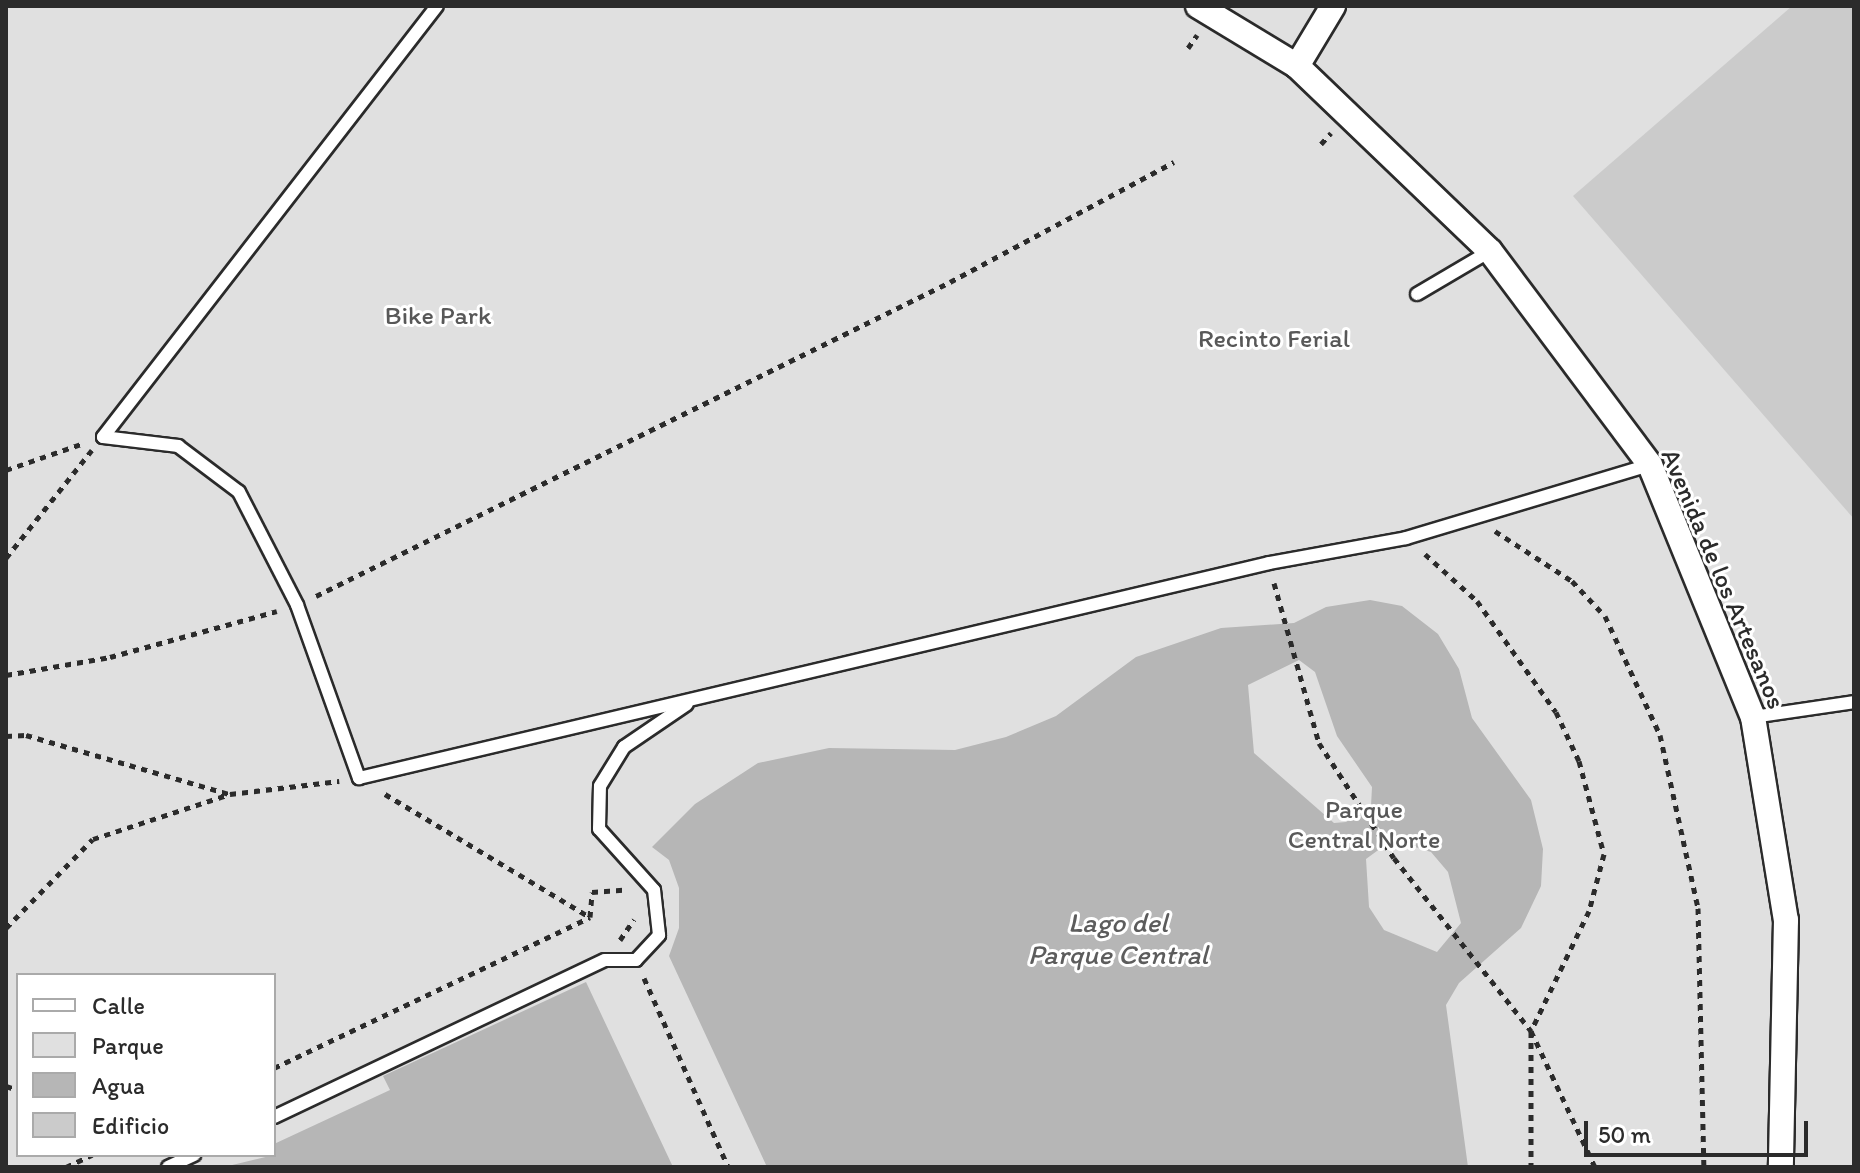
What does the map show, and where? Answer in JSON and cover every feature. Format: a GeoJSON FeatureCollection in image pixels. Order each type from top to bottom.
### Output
{"type":"FeatureCollection","features":[{"type":"Feature","properties":{"kind":"street","name":"Avenida de los Artesanos"},"geometry":{"type":"LineString","coordinates":[[1198,6],[1297,66],[1490,251],[1650,465],[1753,717],[1786,920],[1781,1167]]}},
{"type":"Feature","properties":{"kind":"street"},"geometry":{"type":"LineString","coordinates":[[1297,66],[1333,6]]}},
{"type":"Feature","properties":{"kind":"lane"},"geometry":{"type":"LineString","coordinates":[[103,437],[437,6]]}},
{"type":"Feature","properties":{"kind":"lane"},"geometry":{"type":"LineString","coordinates":[[1417,294],[1490,251]]}},
{"type":"Feature","properties":{"kind":"lane"},"geometry":{"type":"LineString","coordinates":[[103,437],[178,446],[239,492],[297,605],[359,778],[1269,563],[1406,538],[1650,465]]}},
{"type":"Feature","properties":{"kind":"lane"},"geometry":{"type":"LineString","coordinates":[[276,1116],[605,960],[636,960],[659,935],[654,890],[599,829],[600,786],[624,747],[696,698]]}},
{"type":"Feature","properties":{"kind":"lane"},"geometry":{"type":"LineString","coordinates":[[1753,717],[1854,702]]}},
{"type":"Feature","properties":{"kind":"lane"},"geometry":{"type":"LineString","coordinates":[[168,1167],[190,1157]]}},
{"type":"Feature","properties":{"kind":"path"},"geometry":{"type":"LineString","coordinates":[[6,675],[110,657],[297,605],[950,282],[1174,162]]}},
{"type":"Feature","properties":{"kind":"path"},"geometry":{"type":"LineString","coordinates":[[6,470],[103,437]]}},
{"type":"Feature","properties":{"kind":"path"},"geometry":{"type":"LineString","coordinates":[[6,558],[103,437]]}},
{"type":"Feature","properties":{"kind":"path"},"geometry":{"type":"LineString","coordinates":[[1475,517],[1572,581],[1605,616],[1660,735],[1698,908],[1704,1167]]}},
{"type":"Feature","properties":{"kind":"path"},"geometry":{"type":"LineString","coordinates":[[1406,538],[1477,601],[1556,712],[1579,761],[1604,854],[1589,911],[1531,1031],[1531,1167]]}},
{"type":"Feature","properties":{"kind":"path"},"geometry":{"type":"LineString","coordinates":[[1269,563],[1319,743],[1394,858],[1531,1031],[1595,1167]]}},
{"type":"Feature","properties":{"kind":"path"},"geometry":{"type":"LineString","coordinates":[[6,736],[26,735],[230,794]]}},
{"type":"Feature","properties":{"kind":"path"},"geometry":{"type":"LineString","coordinates":[[6,928],[93,839],[230,794],[359,778],[590,917]]}},
{"type":"Feature","properties":{"kind":"path"},"geometry":{"type":"LineString","coordinates":[[590,917],[592,892],[617,885],[635,899]]}},
{"type":"Feature","properties":{"kind":"path"},"geometry":{"type":"LineString","coordinates":[[605,960],[634,910]]}},
{"type":"Feature","properties":{"kind":"path"},"geometry":{"type":"LineString","coordinates":[[276,1067],[590,917]]}},
{"type":"Feature","properties":{"kind":"path"},"geometry":{"type":"LineString","coordinates":[[636,960],[728,1167]]}},
{"type":"Feature","properties":{"kind":"path"},"geometry":{"type":"LineString","coordinates":[[66,1167],[88,1157]]}},
{"type":"Feature","properties":{"kind":"green space"},"geometry":{"type":"Polygon","coordinates":[[[6,6],[1854,6],[1854,1167],[6,1167],[6,6]]]}},
{"type":"Feature","properties":{"kind":"water","name":"Lago del Parque Central"},"geometry":{"type":"Polygon","coordinates":[[[1370,600],[1402,606],[1438,634],[1459,669],[1472,718],[1531,800],[1543,849],[1541,886],[1521,928],[1459,983],[1446,1005],[1468,1167],[767,1167],[669,956],[679,928],[679,888],[669,860],[652,847],[695,804],[758,763],[829,748],[955,750],[1006,737],[1056,716],[1136,657],[1221,628],[1294,623],[1326,607],[1370,600]],[[1299,660],[1248,685],[1254,753],[1334,823],[1346,822],[1371,806],[1372,787],[1337,736],[1315,672],[1299,660]],[[1392,840],[1366,859],[1369,907],[1384,930],[1437,952],[1461,923],[1448,872],[1431,852],[1392,840]]]}},
{"type":"Feature","properties":{"kind":"water"},"geometry":{"type":"Polygon","coordinates":[[[586,982],[673,1167],[224,1167],[276,1157],[276,1143],[390,1090],[383,1076],[586,982]]]}},
{"type":"Feature","properties":{"kind":"building"},"geometry":{"type":"Polygon","coordinates":[[[1792,6],[1854,6],[1854,519],[1573,196],[1792,6]]]}},
{"type":"Feature","properties":{"kind":"park label","name":"Bike Park"},"geometry":{"type":"Point","coordinates":[438,316]}},
{"type":"Feature","properties":{"kind":"park label","name":"Recinto Ferial"},"geometry":{"type":"Point","coordinates":[1274,339]}},
{"type":"Feature","properties":{"kind":"park label","name":"Parque Central Norte"},"geometry":{"type":"Point","coordinates":[1364,825]}}]}
